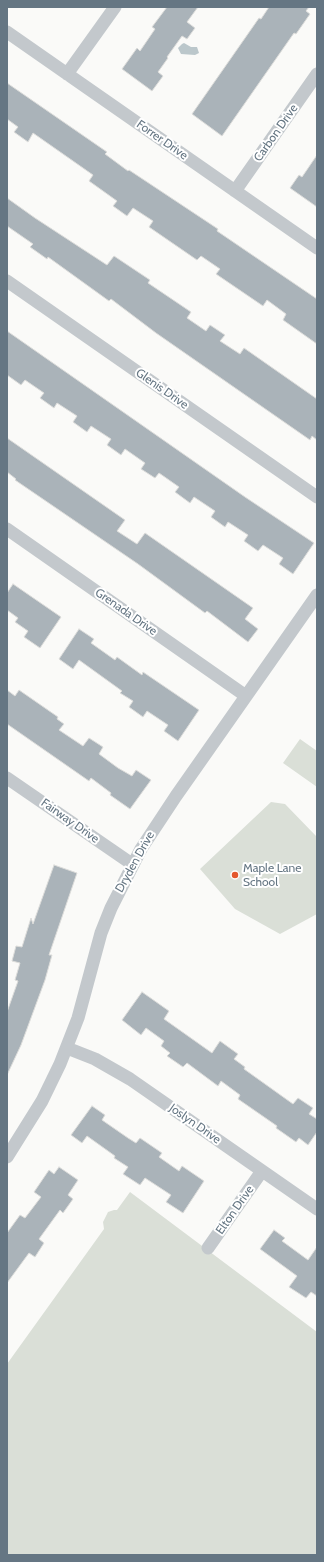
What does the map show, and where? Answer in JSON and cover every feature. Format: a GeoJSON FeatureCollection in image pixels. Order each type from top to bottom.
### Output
{"type":"FeatureCollection","features":[{"type":"Feature","properties":{"kind":"street"},"geometry":{"type":"LineString","coordinates":[[67,74],[115,7]]}},
{"type":"Feature","properties":{"kind":"street","name":"Forrer Drive"},"geometry":{"type":"LineString","coordinates":[[7,32],[317,248]]}},
{"type":"Feature","properties":{"kind":"street","name":"Carbon Drive"},"geometry":{"type":"LineString","coordinates":[[235,191],[317,74]]}},
{"type":"Feature","properties":{"kind":"street","name":"Glenis Drive"},"geometry":{"type":"LineString","coordinates":[[7,280],[317,497]]}},
{"type":"Feature","properties":{"kind":"street","name":"Grenada Drive"},"geometry":{"type":"LineString","coordinates":[[7,529],[246,696]]}},
{"type":"Feature","properties":{"kind":"street","name":"Dryden Drive"},"geometry":{"type":"LineString","coordinates":[[7,1157],[42,1101],[67,1048],[82,1003],[101,933],[132,864],[157,824],[317,595]]}},
{"type":"Feature","properties":{"kind":"street","name":"Fairway Drive"},"geometry":{"type":"LineString","coordinates":[[7,778],[132,864]]}},
{"type":"Feature","properties":{"kind":"street","name":"Joslyn Drive"},"geometry":{"type":"LineString","coordinates":[[67,1048],[96,1060],[130,1079],[317,1209]]}},
{"type":"Feature","properties":{"kind":"street","name":"Elton Drive"},"geometry":{"type":"LineString","coordinates":[[208,1248],[262,1171]]}},
{"type":"Feature","properties":{"kind":"shaded area"},"geometry":{"type":"Polygon","coordinates":[[[184,43],[191,47],[197,47],[199,53],[195,55],[181,54],[178,48],[184,43]]]}},
{"type":"Feature","properties":{"kind":"shaded area"},"geometry":{"type":"Polygon","coordinates":[[[300,739],[317,751],[317,787],[283,763],[300,739]]]}},
{"type":"Feature","properties":{"kind":"shaded area"},"geometry":{"type":"Polygon","coordinates":[[[271,802],[285,804],[317,837],[317,914],[280,934],[235,909],[200,869],[271,802]]]}},
{"type":"Feature","properties":{"kind":"shaded area"},"geometry":{"type":"Polygon","coordinates":[[[130,1192],[317,1332],[317,1555],[7,1555],[7,1364],[104,1229],[103,1222],[108,1212],[117,1210],[130,1192]]]}},
{"type":"Feature","properties":{"kind":"building"},"geometry":{"type":"Polygon","coordinates":[[[167,7],[198,7],[187,22],[195,28],[187,39],[182,36],[167,57],[168,58],[158,72],[163,76],[152,91],[122,69],[137,48],[140,51],[155,29],[152,27],[167,7]]]}},
{"type":"Feature","properties":{"kind":"building"},"geometry":{"type":"Polygon","coordinates":[[[269,7],[309,7],[306,11],[310,14],[296,34],[294,33],[222,136],[192,114],[259,18],[261,19],[269,7]]]}},
{"type":"Feature","properties":{"kind":"building"},"geometry":{"type":"Polygon","coordinates":[[[7,83],[107,152],[105,154],[128,171],[129,170],[218,229],[217,231],[317,299],[317,344],[283,320],[286,314],[267,300],[263,306],[216,274],[220,269],[201,256],[197,260],[149,227],[153,221],[133,208],[127,216],[113,206],[117,201],[89,181],[93,175],[33,133],[28,142],[14,132],[18,127],[7,119],[7,83]]]}},
{"type":"Feature","properties":{"kind":"building"},"geometry":{"type":"Polygon","coordinates":[[[317,155],[317,207],[290,188],[299,175],[302,177],[317,155]]]}},
{"type":"Feature","properties":{"kind":"building"},"geometry":{"type":"Polygon","coordinates":[[[7,198],[107,265],[114,256],[150,280],[148,283],[191,312],[187,318],[206,331],[210,325],[225,335],[220,341],[240,354],[244,348],[317,399],[317,440],[312,436],[310,440],[156,333],[111,299],[109,301],[48,257],[47,259],[30,247],[33,244],[7,226],[7,198]]]}},
{"type":"Feature","properties":{"kind":"building"},"geometry":{"type":"Polygon","coordinates":[[[7,331],[245,497],[314,543],[293,574],[279,564],[283,558],[263,545],[258,551],[244,541],[248,535],[228,522],[225,527],[211,517],[215,511],[194,497],[190,503],[175,492],[179,487],[159,473],[155,478],[141,469],[145,463],[125,449],[121,455],[107,445],[111,439],[91,426],[87,432],[73,422],[77,416],[57,403],[54,408],[40,398],[44,393],[25,380],[21,385],[7,375],[7,331]]]}},
{"type":"Feature","properties":{"kind":"building"},"geometry":{"type":"Polygon","coordinates":[[[7,438],[125,520],[117,531],[137,544],[145,533],[253,608],[245,619],[258,629],[248,642],[207,611],[205,613],[138,564],[15,480],[16,479],[7,472],[7,438]]]}},
{"type":"Feature","properties":{"kind":"building"},"geometry":{"type":"Polygon","coordinates":[[[13,584],[61,617],[40,648],[24,637],[28,631],[15,622],[18,618],[7,610],[7,593],[13,584]]]}},
{"type":"Feature","properties":{"kind":"building"},"geometry":{"type":"Polygon","coordinates":[[[79,629],[94,639],[91,643],[115,660],[117,657],[142,675],[143,672],[199,710],[178,741],[164,731],[168,725],[147,711],[143,717],[129,707],[133,701],[120,693],[122,691],[79,660],[73,669],[59,659],[79,629]]]}},
{"type":"Feature","properties":{"kind":"building"},"geometry":{"type":"Polygon","coordinates":[[[7,690],[15,696],[19,690],[58,717],[57,719],[64,724],[59,730],[83,746],[89,738],[103,747],[99,754],[118,768],[132,776],[136,770],[151,780],[130,809],[110,795],[111,793],[91,778],[89,781],[7,724],[7,690]]]}},
{"type":"Feature","properties":{"kind":"building"},"geometry":{"type":"Polygon","coordinates":[[[54,865],[77,873],[49,955],[52,955],[45,980],[21,1045],[7,1075],[7,1012],[18,981],[15,980],[20,963],[12,961],[16,946],[22,947],[31,918],[33,924],[54,865]]]}},
{"type":"Feature","properties":{"kind":"building"},"geometry":{"type":"Polygon","coordinates":[[[142,992],[169,1011],[164,1019],[212,1053],[220,1041],[238,1054],[234,1059],[245,1067],[244,1069],[293,1104],[298,1098],[313,1108],[309,1114],[317,1119],[317,1132],[308,1145],[299,1138],[296,1142],[276,1128],[277,1126],[238,1099],[240,1095],[221,1081],[218,1086],[187,1063],[183,1067],[167,1056],[170,1053],[161,1046],[164,1041],[146,1028],[141,1035],[122,1020],[142,992]]]}},
{"type":"Feature","properties":{"kind":"building"},"geometry":{"type":"Polygon","coordinates":[[[92,1106],[105,1115],[102,1120],[128,1138],[136,1143],[140,1138],[162,1153],[159,1157],[179,1171],[182,1166],[204,1181],[183,1213],[166,1202],[171,1195],[145,1178],[140,1185],[123,1174],[128,1167],[114,1158],[115,1156],[87,1136],[82,1143],[71,1135],[92,1106]]]}},
{"type":"Feature","properties":{"kind":"building"},"geometry":{"type":"Polygon","coordinates":[[[59,1167],[78,1180],[68,1195],[73,1199],[63,1213],[60,1210],[39,1239],[44,1243],[35,1257],[29,1253],[7,1283],[7,1233],[20,1215],[25,1218],[41,1197],[34,1192],[49,1170],[54,1174],[59,1167]]]}},
{"type":"Feature","properties":{"kind":"building"},"geometry":{"type":"Polygon","coordinates":[[[274,1230],[285,1238],[282,1241],[308,1260],[317,1247],[317,1296],[311,1292],[306,1298],[289,1287],[297,1276],[260,1249],[274,1230]]]}},
{"type":"Feature","properties":{"kind":"place","name":"Maple Lane School"},"geometry":{"type":"Point","coordinates":[235,875]}}]}
